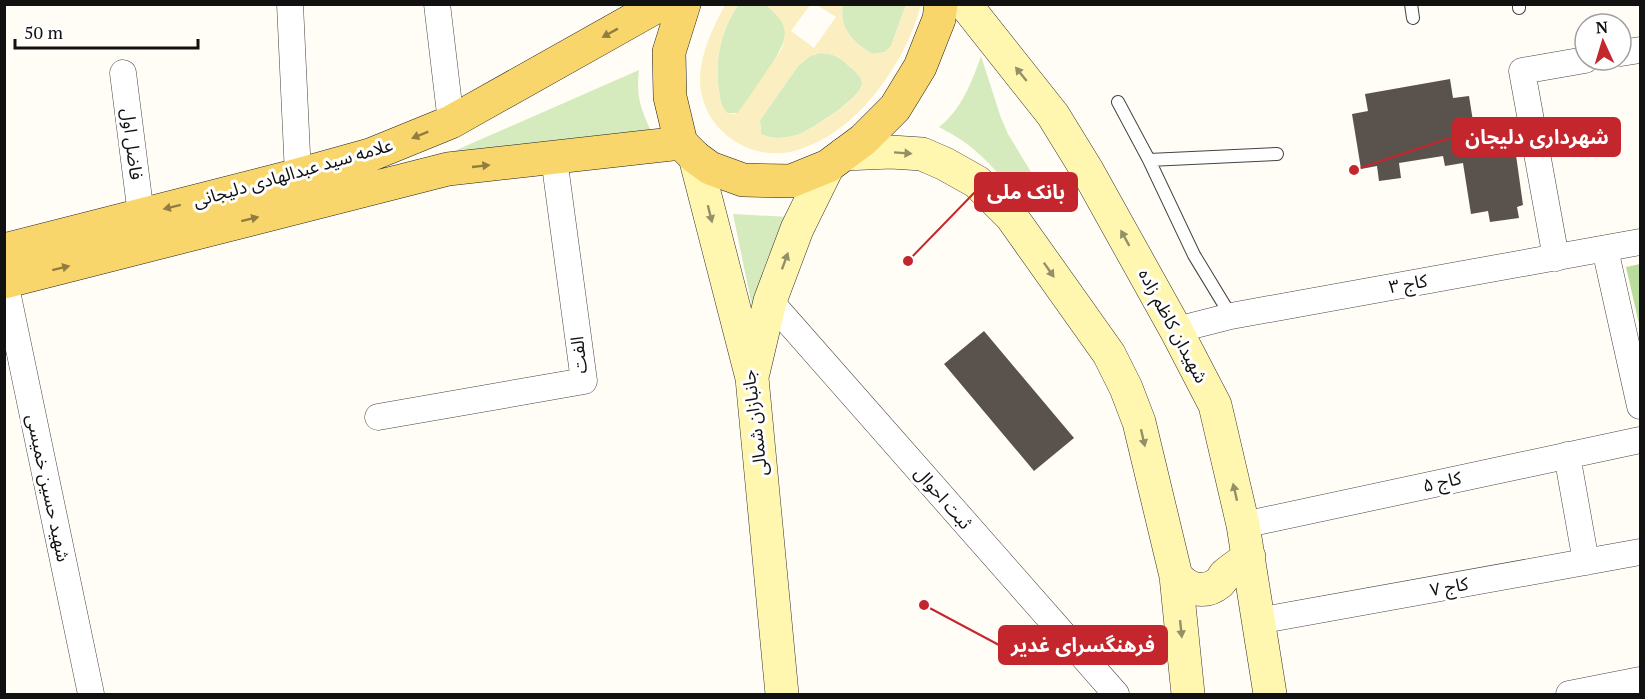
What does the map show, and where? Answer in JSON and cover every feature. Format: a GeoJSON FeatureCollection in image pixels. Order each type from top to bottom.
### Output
{"type":"FeatureCollection","features":[{"type":"Feature","properties":{"kind":"main road","name":"علامه سید عبدالهادی دلیجانی"},"geometry":{"type":"LineString","coordinates":[[4,250],[298,176],[370,155],[451,122],[661,4]]}},
{"type":"Feature","properties":{"kind":"main road"},"geometry":{"type":"LineString","coordinates":[[684,4],[669,52],[670,97],[688,150],[710,168],[743,180],[791,180],[836,160],[863,140],[896,108],[920,67],[939,19],[941,4]]}},
{"type":"Feature","properties":{"kind":"main road","name":"شهیدان کاظم زاده"},"geometry":{"type":"LineString","coordinates":[[965,4],[1053,115],[1088,172],[1215,405],[1243,525],[1270,694]]}},
{"type":"Feature","properties":{"kind":"main road","name":"علامه سید عبدالهادی دلیجانی"},"geometry":{"type":"LineString","coordinates":[[4,282],[448,169],[554,158],[688,150]]}},
{"type":"Feature","properties":{"kind":"main road","name":"جانبازان شمالی"},"geometry":{"type":"LineString","coordinates":[[688,150],[752,378],[782,694]]}},
{"type":"Feature","properties":{"kind":"main road"},"geometry":{"type":"LineString","coordinates":[[836,160],[891,152],[922,154],[977,182],[1011,216],[1109,354],[1126,388],[1139,422],[1176,576],[1188,694]]}},
{"type":"Feature","properties":{"kind":"main road"},"geometry":{"type":"LineString","coordinates":[[752,378],[770,301],[797,229],[836,160]]}},
{"type":"Feature","properties":{"kind":"main road"},"geometry":{"type":"LineString","coordinates":[[1176,576],[1182,584],[1191,588],[1200,590],[1210,588],[1249,557]]}},
{"type":"Feature","properties":{"kind":"street"},"geometry":{"type":"LineString","coordinates":[[290,4],[298,176]]}},
{"type":"Feature","properties":{"kind":"street"},"geometry":{"type":"LineString","coordinates":[[437,4],[451,122]]}},
{"type":"Feature","properties":{"kind":"street"},"geometry":{"type":"LineString","coordinates":[[1556,258],[1522,71],[1573,62]]}},
{"type":"Feature","properties":{"kind":"street","name":"فاضل اول"},"geometry":{"type":"LineString","coordinates":[[123,73],[141,214]]}},
{"type":"Feature","properties":{"kind":"street","name":"الفت"},"geometry":{"type":"LineString","coordinates":[[378,417],[584,381],[554,158]]}},
{"type":"Feature","properties":{"kind":"street","name":"کاج ۳"},"geometry":{"type":"LineString","coordinates":[[1176,330],[1231,316],[1641,242]]}},
{"type":"Feature","properties":{"kind":"street"},"geometry":{"type":"LineString","coordinates":[[1605,249],[1641,406]]}},
{"type":"Feature","properties":{"kind":"street","name":"شهید حسین خمیسی"},"geometry":{"type":"LineString","coordinates":[[4,282],[92,694]]}},
{"type":"Feature","properties":{"kind":"street","name":"ثبت احوال"},"geometry":{"type":"LineString","coordinates":[[770,301],[1116,694]]}},
{"type":"Feature","properties":{"kind":"street","name":"کاج ۵"},"geometry":{"type":"LineString","coordinates":[[1243,525],[1641,440]]}},
{"type":"Feature","properties":{"kind":"street"},"geometry":{"type":"LineString","coordinates":[[1567,455],[1586,562]]}},
{"type":"Feature","properties":{"kind":"street","name":"کاج ۷"},"geometry":{"type":"LineString","coordinates":[[1258,621],[1641,552]]}},
{"type":"Feature","properties":{"kind":"street"},"geometry":{"type":"LineString","coordinates":[[1569,694],[1641,680]]}},
{"type":"Feature","properties":{"kind":"lane"},"geometry":{"type":"LineString","coordinates":[[1411,4],[1413,18]]}},
{"type":"Feature","properties":{"kind":"lane"},"geometry":{"type":"LineString","coordinates":[[1118,102],[1149,160],[1194,255],[1231,316]]}},
{"type":"Feature","properties":{"kind":"lane"},"geometry":{"type":"LineString","coordinates":[[1149,160],[1277,154]]}},
{"type":"Feature","properties":{"kind":"green space"},"geometry":{"type":"Polygon","coordinates":[[[738,5],[766,5],[778,16],[785,31],[780,49],[758,85],[738,113],[727,113],[720,97],[718,57],[723,35],[738,5]]]}},
{"type":"Feature","properties":{"kind":"green space"},"geometry":{"type":"Polygon","coordinates":[[[843,5],[906,5],[891,46],[885,52],[873,54],[854,40],[845,28],[843,5]]]}},
{"type":"Feature","properties":{"kind":"green space"},"geometry":{"type":"Polygon","coordinates":[[[820,53],[836,56],[856,72],[862,81],[859,90],[834,113],[797,135],[774,138],[761,134],[760,120],[798,66],[810,56],[820,53]]]}},
{"type":"Feature","properties":{"kind":"green space"},"geometry":{"type":"Polygon","coordinates":[[[981,56],[1001,118],[1031,172],[1010,187],[978,153],[939,127],[960,104],[981,56]]]}},
{"type":"Feature","properties":{"kind":"green space"},"geometry":{"type":"Polygon","coordinates":[[[639,70],[640,103],[652,134],[445,155],[639,70]]]}},
{"type":"Feature","properties":{"kind":"green space"},"geometry":{"type":"Polygon","coordinates":[[[733,214],[790,217],[757,330],[733,214]]]}},
{"type":"Feature","properties":{"kind":"green space"},"geometry":{"type":"Polygon","coordinates":[[[1640,264],[1640,328],[1626,267],[1640,264]]]}},
{"type":"Feature","properties":{"kind":"sand"},"geometry":{"type":"Polygon","coordinates":[[[725,5],[738,5],[723,35],[717,68],[722,106],[727,113],[734,114],[738,113],[781,50],[784,42],[783,24],[766,5],[810,5],[791,31],[814,48],[836,17],[817,5],[843,5],[845,28],[854,40],[873,54],[885,52],[891,46],[906,5],[921,5],[903,50],[890,73],[857,113],[838,130],[817,143],[794,151],[777,153],[760,152],[729,137],[717,126],[702,96],[700,78],[703,59],[708,40],[725,5]],[[820,53],[810,56],[798,66],[760,120],[761,134],[774,138],[797,135],[834,113],[853,98],[859,90],[862,81],[858,74],[839,58],[820,53]]]}},
{"type":"Feature","properties":{"kind":"building"},"geometry":{"type":"Polygon","coordinates":[[[1450,79],[1453,98],[1469,96],[1476,140],[1496,137],[1499,157],[1516,155],[1523,205],[1517,207],[1519,218],[1490,222],[1488,211],[1471,214],[1463,163],[1445,166],[1443,156],[1399,163],[1401,178],[1379,181],[1377,166],[1361,169],[1352,114],[1368,111],[1365,94],[1450,79]]]}},
{"type":"Feature","properties":{"kind":"building"},"geometry":{"type":"Polygon","coordinates":[[[984,331],[1074,438],[1034,471],[944,364],[984,331]]]}},
{"type":"Feature","properties":{"kind":"place","name":"شهرداری دلیجان"},"geometry":{"type":"Point","coordinates":[1354,170]}},
{"type":"Feature","properties":{"kind":"place","name":"بانک ملی"},"geometry":{"type":"Point","coordinates":[908,261]}},
{"type":"Feature","properties":{"kind":"place","name":"فرهنگسرای غدیر"},"geometry":{"type":"Point","coordinates":[924,605]}}]}
